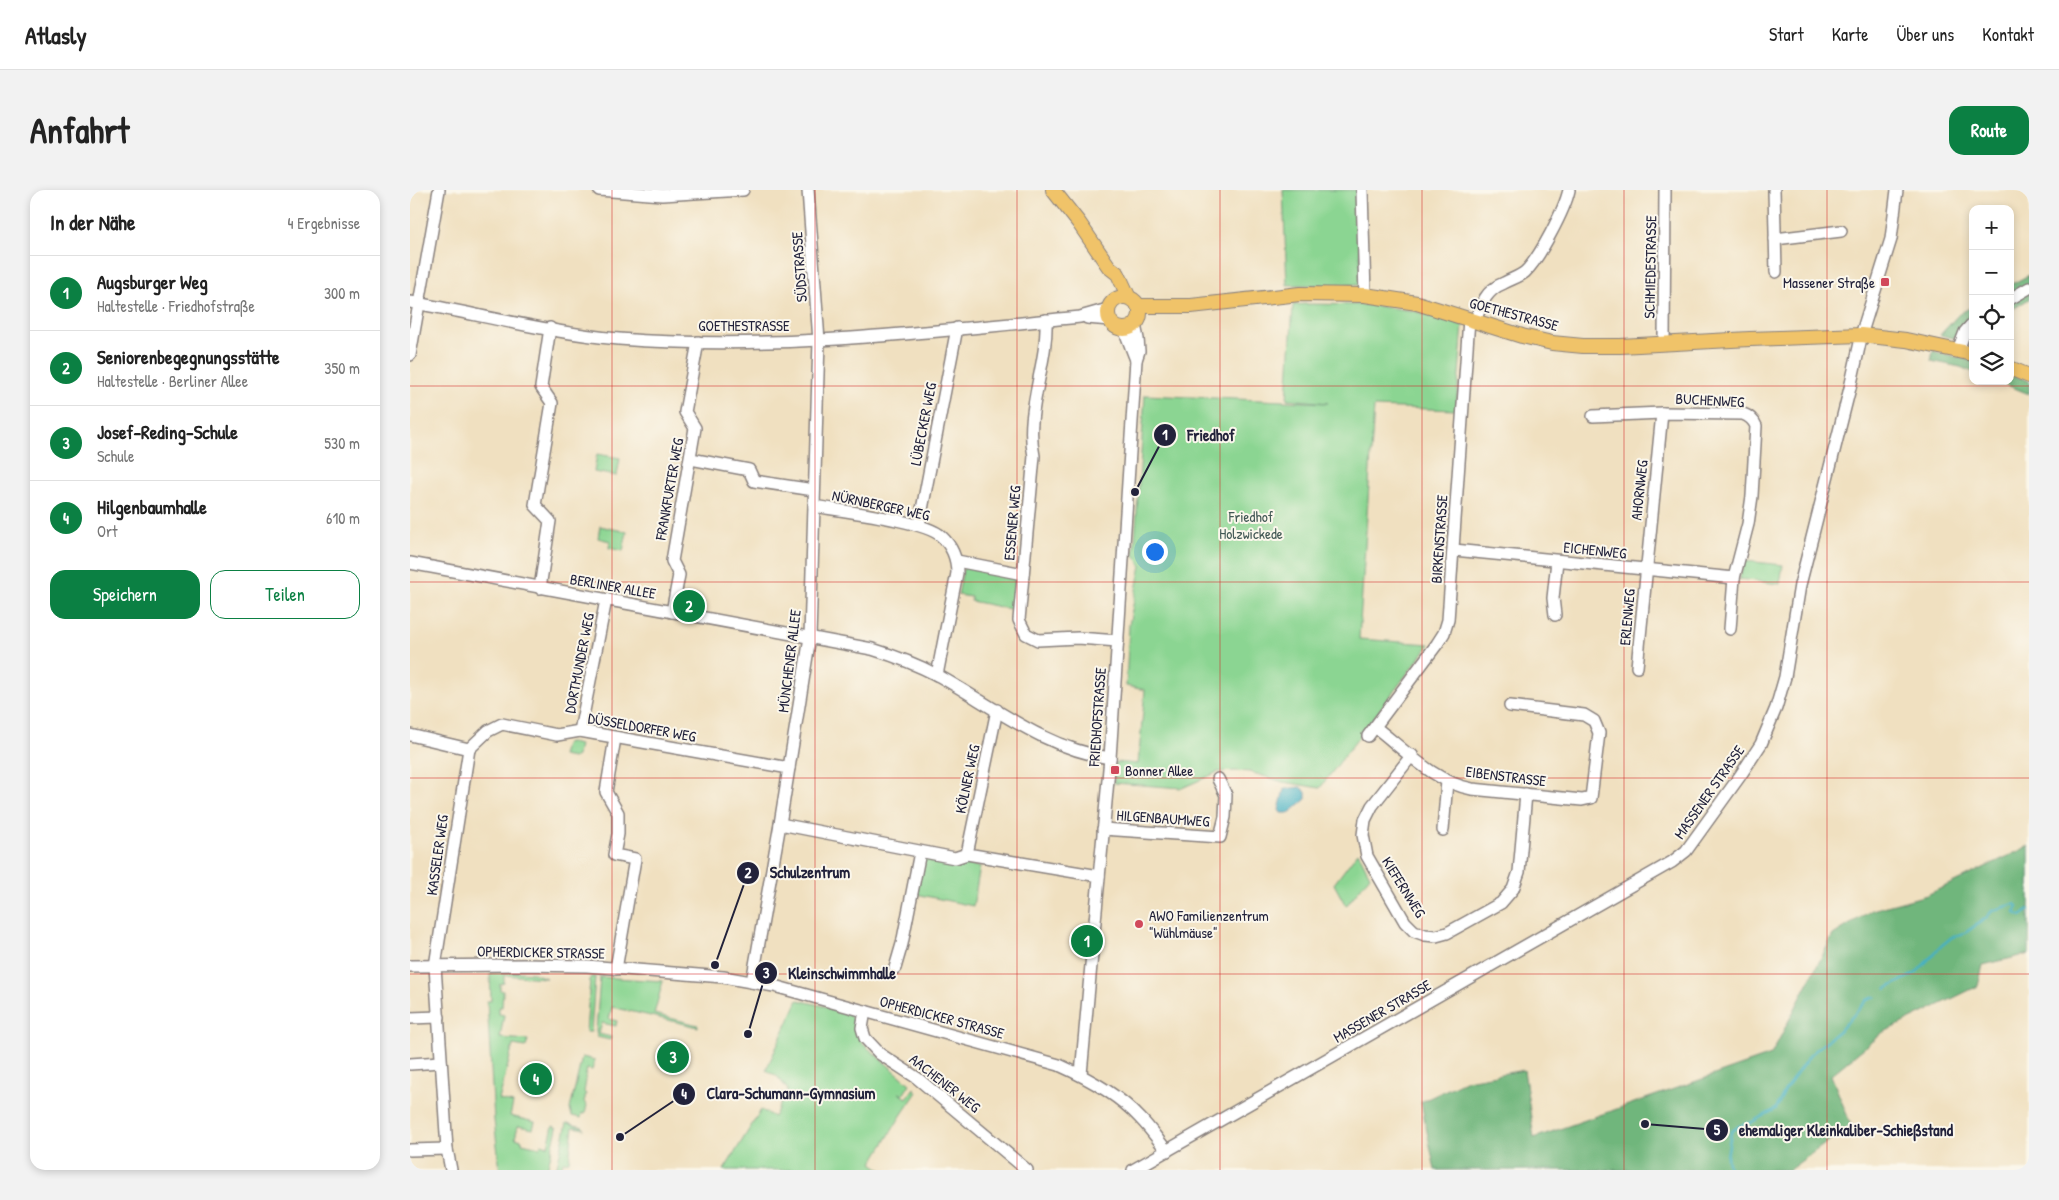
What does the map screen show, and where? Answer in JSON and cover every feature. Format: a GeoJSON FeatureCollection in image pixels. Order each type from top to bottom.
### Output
{"type":"FeatureCollection","features":[{"type":"Feature","properties":{"kind":"main road"},"geometry":{"type":"LineString","coordinates":[[1055,190],[1109,267],[1118,274],[1131,312]]}},
{"type":"Feature","properties":{"kind":"main road","name":"GOETHESTRASSE"},"geometry":{"type":"LineString","coordinates":[[1131,312],[1300,294],[1365,296],[1416,303],[1522,336],[1582,346],[1861,336],[1906,340],[1969,353]]}},
{"type":"Feature","properties":{"kind":"main road"},"geometry":{"type":"LineString","coordinates":[[1110,305],[1131,312],[1113,325],[1109,315],[1110,305]]}},
{"type":"Feature","properties":{"kind":"main road"},"geometry":{"type":"LineString","coordinates":[[2014,370],[2029,376]]}},
{"type":"Feature","properties":{"kind":"street"},"geometry":{"type":"LineString","coordinates":[[410,355],[415,303],[439,190]]}},
{"type":"Feature","properties":{"kind":"street"},"geometry":{"type":"LineString","coordinates":[[599,190],[662,192],[743,190]]}},
{"type":"Feature","properties":{"kind":"street","name":"SÜDSTRASSE"},"geometry":{"type":"LineString","coordinates":[[808,190],[819,342]]}},
{"type":"Feature","properties":{"kind":"street"},"geometry":{"type":"LineString","coordinates":[[1362,190],[1365,296]]}},
{"type":"Feature","properties":{"kind":"street","name":"BIRKENSTRASSE"},"geometry":{"type":"LineString","coordinates":[[1372,731],[1444,633],[1450,613],[1472,320],[1491,290],[1519,276],[1530,266],[1563,211],[1569,190]]}},
{"type":"Feature","properties":{"kind":"street","name":"SCHMIEDESTRASSE"},"geometry":{"type":"LineString","coordinates":[[1664,343],[1665,190]]}},
{"type":"Feature","properties":{"kind":"street"},"geometry":{"type":"LineString","coordinates":[[1774,190],[1776,272]]}},
{"type":"Feature","properties":{"kind":"street","name":"MASSENER STRASSE"},"geometry":{"type":"LineString","coordinates":[[1132,1170],[1664,867],[1686,851],[1709,821],[1761,744],[1776,708],[1785,677],[1800,585],[1861,336],[1891,239],[1896,190]]}},
{"type":"Feature","properties":{"kind":"street"},"geometry":{"type":"LineString","coordinates":[[1775,238],[1841,231]]}},
{"type":"Feature","properties":{"kind":"street"},"geometry":{"type":"LineString","coordinates":[[2014,297],[2029,288]]}},
{"type":"Feature","properties":{"kind":"street","name":"GOETHESTRASSE"},"geometry":{"type":"LineString","coordinates":[[415,303],[620,339],[698,342],[819,342],[1109,315]]}},
{"type":"Feature","properties":{"kind":"street","name":"FRIEDHOFSTRASSE"},"geometry":{"type":"LineString","coordinates":[[1081,1074],[1110,758],[1118,641],[1136,360],[1131,312]]}},
{"type":"Feature","properties":{"kind":"street","name":"ESSENER WEG"},"geometry":{"type":"LineString","coordinates":[[1046,320],[1047,340],[1030,440],[1034,456],[1019,620],[1023,630],[1030,637],[1044,641],[1078,638],[1118,641]]}},
{"type":"Feature","properties":{"kind":"street"},"geometry":{"type":"LineString","coordinates":[[540,588],[550,521],[536,506],[552,403],[541,387],[550,328]]}},
{"type":"Feature","properties":{"kind":"street","name":"LÜBECKER WEG"},"geometry":{"type":"LineString","coordinates":[[919,525],[957,328]]}},
{"type":"Feature","properties":{"kind":"street"},"geometry":{"type":"LineString","coordinates":[[1958,350],[1965,332],[1969,328]]}},
{"type":"Feature","properties":{"kind":"street","name":"FRANKFURTER WEG"},"geometry":{"type":"LineString","coordinates":[[672,612],[680,575],[672,561],[695,428],[685,412],[698,342]]}},
{"type":"Feature","properties":{"kind":"street","name":"MÜNCHENER ALLEE"},"geometry":{"type":"LineString","coordinates":[[752,982],[810,637],[819,342]]}},
{"type":"Feature","properties":{"kind":"street","name":"BUCHENWEG"},"geometry":{"type":"LineString","coordinates":[[1593,416],[1662,413],[1742,414],[1749,416],[1754,421],[1756,426],[1752,496],[1748,524],[1734,578]]}},
{"type":"Feature","properties":{"kind":"street","name":"AHORNWEG"},"geometry":{"type":"LineString","coordinates":[[1646,570],[1662,413]]}},
{"type":"Feature","properties":{"kind":"street"},"geometry":{"type":"LineString","coordinates":[[691,459],[749,470],[754,480],[814,490]]}},
{"type":"Feature","properties":{"kind":"street","name":"NÜRNBERGER WEG"},"geometry":{"type":"LineString","coordinates":[[814,506],[919,525],[940,535],[952,548],[957,561]]}},
{"type":"Feature","properties":{"kind":"street","name":"EICHENWEG"},"geometry":{"type":"LineString","coordinates":[[1454,550],[1734,578]]}},
{"type":"Feature","properties":{"kind":"street"},"geometry":{"type":"LineString","coordinates":[[937,675],[957,573],[957,561],[1023,574]]}},
{"type":"Feature","properties":{"kind":"street"},"geometry":{"type":"LineString","coordinates":[[1555,615],[1553,598],[1556,561]]}},
{"type":"Feature","properties":{"kind":"street","name":"BERLINER ALLEE"},"geometry":{"type":"LineString","coordinates":[[410,564],[810,637]]}},
{"type":"Feature","properties":{"kind":"street","name":"ERLENWEG"},"geometry":{"type":"LineString","coordinates":[[1638,667],[1646,570]]}},
{"type":"Feature","properties":{"kind":"street"},"geometry":{"type":"LineString","coordinates":[[1730,629],[1734,578]]}},
{"type":"Feature","properties":{"kind":"street","name":"DORTMUNDER WEG"},"geometry":{"type":"LineString","coordinates":[[580,731],[606,600]]}},
{"type":"Feature","properties":{"kind":"street"},"geometry":{"type":"LineString","coordinates":[[810,637],[872,648],[893,655],[937,675],[1056,743],[1094,756],[1110,758]]}},
{"type":"Feature","properties":{"kind":"street","name":"EIBENSTRASSE"},"geometry":{"type":"LineString","coordinates":[[1372,731],[1412,755],[1447,781],[1472,789],[1582,800],[1591,798],[1598,733],[1594,721],[1584,715],[1510,706]]}},
{"type":"Feature","properties":{"kind":"street","name":"KÖLNER WEG"},"geometry":{"type":"LineString","coordinates":[[967,854],[997,710]]}},
{"type":"Feature","properties":{"kind":"street","name":"DÜSSELDORFER WEG"},"geometry":{"type":"LineString","coordinates":[[469,749],[488,731],[502,724],[557,735],[580,731],[789,768]]}},
{"type":"Feature","properties":{"kind":"street"},"geometry":{"type":"LineString","coordinates":[[410,735],[469,749]]}},
{"type":"Feature","properties":{"kind":"street"},"geometry":{"type":"LineString","coordinates":[[615,738],[606,792],[618,814],[618,834],[614,855],[635,859],[616,969]]}},
{"type":"Feature","properties":{"kind":"street","name":"KASSELER WEG"},"geometry":{"type":"LineString","coordinates":[[451,1170],[447,1149],[435,966],[469,749]]}},
{"type":"Feature","properties":{"kind":"street","name":"KIEFERNWEG"},"geometry":{"type":"LineString","coordinates":[[1412,755],[1372,806],[1365,820],[1363,834],[1367,856],[1396,909],[1409,927],[1420,934],[1431,936],[1447,933],[1494,908],[1509,894],[1516,884],[1519,872],[1526,794]]}},
{"type":"Feature","properties":{"kind":"street","name":"HILGENBAUMWEG"},"geometry":{"type":"LineString","coordinates":[[1103,829],[1220,837],[1225,817],[1226,795],[1218,779]]}},
{"type":"Feature","properties":{"kind":"street"},"geometry":{"type":"LineString","coordinates":[[1443,830],[1447,781]]}},
{"type":"Feature","properties":{"kind":"street"},"geometry":{"type":"LineString","coordinates":[[780,824],[955,858],[967,854],[1099,876]]}},
{"type":"Feature","properties":{"kind":"street"},"geometry":{"type":"LineString","coordinates":[[895,968],[902,944],[920,852]]}},
{"type":"Feature","properties":{"kind":"street","name":"OPHERDICKER STRASSE"},"geometry":{"type":"LineString","coordinates":[[410,966],[524,965],[616,969],[714,975],[752,982],[1059,1065],[1081,1074],[1115,1096],[1140,1118],[1167,1151]]}},
{"type":"Feature","properties":{"kind":"street","name":"AACHENER WEG"},"geometry":{"type":"LineString","coordinates":[[864,1011],[862,1028],[865,1038],[880,1054],[917,1078],[1027,1170]]}},
{"type":"Feature","properties":{"kind":"street"},"geometry":{"type":"LineString","coordinates":[[410,1018],[439,1016]]}},
{"type":"Feature","properties":{"kind":"street"},"geometry":{"type":"LineString","coordinates":[[410,1064],[441,1062]]}},
{"type":"Feature","properties":{"kind":"street"},"geometry":{"type":"LineString","coordinates":[[410,1150],[447,1149]]}},
{"type":"Feature","properties":{"kind":"green space"},"geometry":{"type":"Polygon","coordinates":[[[1283,190],[1358,190],[1361,285],[1287,285],[1283,190]]]}},
{"type":"Feature","properties":{"kind":"green space"},"geometry":{"type":"Polygon","coordinates":[[[2029,275],[2029,299],[2014,308],[2014,295],[2014,283],[2029,275]]]}},
{"type":"Feature","properties":{"kind":"green space","name":"Friedhof Holzwickede"},"geometry":{"type":"Polygon","coordinates":[[[1293,305],[1370,305],[1414,311],[1463,325],[1456,410],[1374,407],[1359,639],[1430,644],[1320,788],[1283,782],[1250,772],[1236,771],[1218,772],[1182,788],[1114,783],[1116,762],[1138,764],[1145,690],[1126,686],[1129,625],[1141,565],[1134,555],[1145,395],[1328,403],[1287,399],[1293,305]]]}},
{"type":"Feature","properties":{"kind":"green space"},"geometry":{"type":"Polygon","coordinates":[[[1969,308],[1969,334],[1953,338],[1940,335],[1959,314],[1969,308]]]}},
{"type":"Feature","properties":{"kind":"green space"},"geometry":{"type":"Polygon","coordinates":[[[1933,351],[1969,360],[1969,370],[1960,367],[1931,361],[1933,351]]]}},
{"type":"Feature","properties":{"kind":"green space"},"geometry":{"type":"Polygon","coordinates":[[[2014,375],[2029,381],[2029,394],[2007,385],[2014,385],[2014,375]]]}},
{"type":"Feature","properties":{"kind":"green space"},"geometry":{"type":"Polygon","coordinates":[[[597,454],[620,458],[617,476],[594,472],[597,454]]]}},
{"type":"Feature","properties":{"kind":"green space"},"geometry":{"type":"Polygon","coordinates":[[[600,526],[627,532],[623,551],[609,548],[610,541],[598,538],[600,526]]]}},
{"type":"Feature","properties":{"kind":"green space"},"geometry":{"type":"Polygon","coordinates":[[[1745,561],[1783,565],[1780,584],[1739,579],[1745,561]]]}},
{"type":"Feature","properties":{"kind":"green space"},"geometry":{"type":"Polygon","coordinates":[[[966,567],[1017,578],[1015,610],[971,601],[971,597],[958,595],[963,569],[966,567]]]}},
{"type":"Feature","properties":{"kind":"green space"},"geometry":{"type":"Polygon","coordinates":[[[568,742],[579,745],[577,756],[573,758],[562,756],[565,744],[568,742]]]}},
{"type":"Feature","properties":{"kind":"green space"},"geometry":{"type":"Polygon","coordinates":[[[2029,846],[2029,954],[1983,965],[1978,986],[1882,1033],[1831,1075],[1851,1125],[1789,1170],[1435,1170],[1421,1102],[1467,1080],[1524,1070],[1534,1138],[1771,1055],[1833,935],[1872,910],[1927,895],[2029,846]]]}},
{"type":"Feature","properties":{"kind":"green space"},"geometry":{"type":"Polygon","coordinates":[[[1358,852],[1370,876],[1346,906],[1334,884],[1358,852]]]}},
{"type":"Feature","properties":{"kind":"green space"},"geometry":{"type":"Polygon","coordinates":[[[924,856],[980,867],[973,906],[916,894],[924,856]]]}},
{"type":"Feature","properties":{"kind":"green space"},"geometry":{"type":"Polygon","coordinates":[[[508,971],[534,973],[546,978],[504,975],[504,983],[500,984],[500,990],[503,991],[502,1007],[499,1007],[499,1014],[504,1015],[500,1038],[528,1040],[526,1047],[513,1045],[499,1100],[513,1103],[510,1116],[535,1122],[533,1129],[518,1126],[515,1138],[522,1140],[522,1143],[540,1147],[541,1144],[548,1146],[553,1126],[557,1128],[547,1170],[519,1167],[518,1170],[500,1170],[494,1120],[487,1001],[491,1001],[490,973],[508,971]]]}},
{"type":"Feature","properties":{"kind":"green space"},"geometry":{"type":"Polygon","coordinates":[[[592,977],[595,977],[591,1032],[586,1032],[590,980],[592,977]]]}},
{"type":"Feature","properties":{"kind":"green space"},"geometry":{"type":"Polygon","coordinates":[[[600,977],[663,981],[654,1014],[698,1025],[698,1027],[612,1007],[609,1019],[617,1021],[616,1026],[602,1023],[599,1034],[611,1037],[610,1040],[597,1037],[600,977]]]}},
{"type":"Feature","properties":{"kind":"green space"},"geometry":{"type":"Polygon","coordinates":[[[798,1000],[849,1012],[862,1043],[910,1084],[903,1095],[899,1093],[907,1098],[914,1088],[917,1092],[872,1163],[882,1170],[724,1170],[761,1110],[774,1117],[788,1090],[778,1077],[766,1070],[798,1000]]]}},
{"type":"Feature","properties":{"kind":"green space"},"geometry":{"type":"Polygon","coordinates":[[[582,1057],[595,1060],[592,1070],[587,1069],[584,1102],[587,1105],[585,1114],[582,1113],[581,1118],[572,1116],[570,1109],[582,1057]]]}},
{"type":"Feature","properties":{"kind":"green space"},"geometry":{"type":"Polygon","coordinates":[[[567,1123],[585,1129],[573,1127],[569,1161],[563,1162],[561,1170],[556,1170],[567,1123]]]}},
{"type":"Feature","properties":{"kind":"water"},"geometry":{"type":"Polygon","coordinates":[[[1300,787],[1306,792],[1306,799],[1289,813],[1281,813],[1279,810],[1284,789],[1300,787]]]}},
{"type":"Feature","properties":{"kind":"waterway"},"geometry":{"type":"LineString","coordinates":[[1886,989],[1916,973],[1952,937],[1965,933],[1986,918],[1992,911],[2015,904],[2018,906],[2015,913],[2021,916],[2029,910]]}},
{"type":"Feature","properties":{"kind":"waterway"},"geometry":{"type":"LineString","coordinates":[[1729,1170],[1727,1157],[1731,1132],[1739,1126],[1750,1123],[1776,1109],[1785,1090],[1810,1055],[1842,1028],[1867,1000],[1875,997]]}},
{"type":"Feature","properties":{"kind":"place","name":"Massener Straße"},"geometry":{"type":"Point","coordinates":[1885,282]}},
{"type":"Feature","properties":{"kind":"place","name":"Friedhof"},"geometry":{"type":"Point","coordinates":[1135,492]}},
{"type":"Feature","properties":{"kind":"place","name":"Seniorenbegegnungsstätte"},"geometry":{"type":"Point","coordinates":[689,606]}},
{"type":"Feature","properties":{"kind":"place","name":"Bonner Allee"},"geometry":{"type":"Point","coordinates":[1115,770]}},
{"type":"Feature","properties":{"kind":"place","name":"AWO Familienzentrum \"Wühlmäuse\""},"geometry":{"type":"Point","coordinates":[1139,924]}},
{"type":"Feature","properties":{"kind":"place","name":"Augsburger Weg"},"geometry":{"type":"Point","coordinates":[1087,941]}},
{"type":"Feature","properties":{"kind":"place","name":"Schulzentrum"},"geometry":{"type":"Point","coordinates":[715,965]}},
{"type":"Feature","properties":{"kind":"place","name":"Kleinschwimmhalle"},"geometry":{"type":"Point","coordinates":[748,1034]}},
{"type":"Feature","properties":{"kind":"place","name":"Josef-Reding-Schule"},"geometry":{"type":"Point","coordinates":[673,1057]}},
{"type":"Feature","properties":{"kind":"place","name":"Hilgenbaumhalle"},"geometry":{"type":"Point","coordinates":[536,1079]}},
{"type":"Feature","properties":{"kind":"place","name":"ehemaliger Kleinkaliber-Schießstand"},"geometry":{"type":"Point","coordinates":[1645,1124]}},
{"type":"Feature","properties":{"kind":"place","name":"Clara-Schumann-Gymnasium"},"geometry":{"type":"Point","coordinates":[620,1137]}}]}
